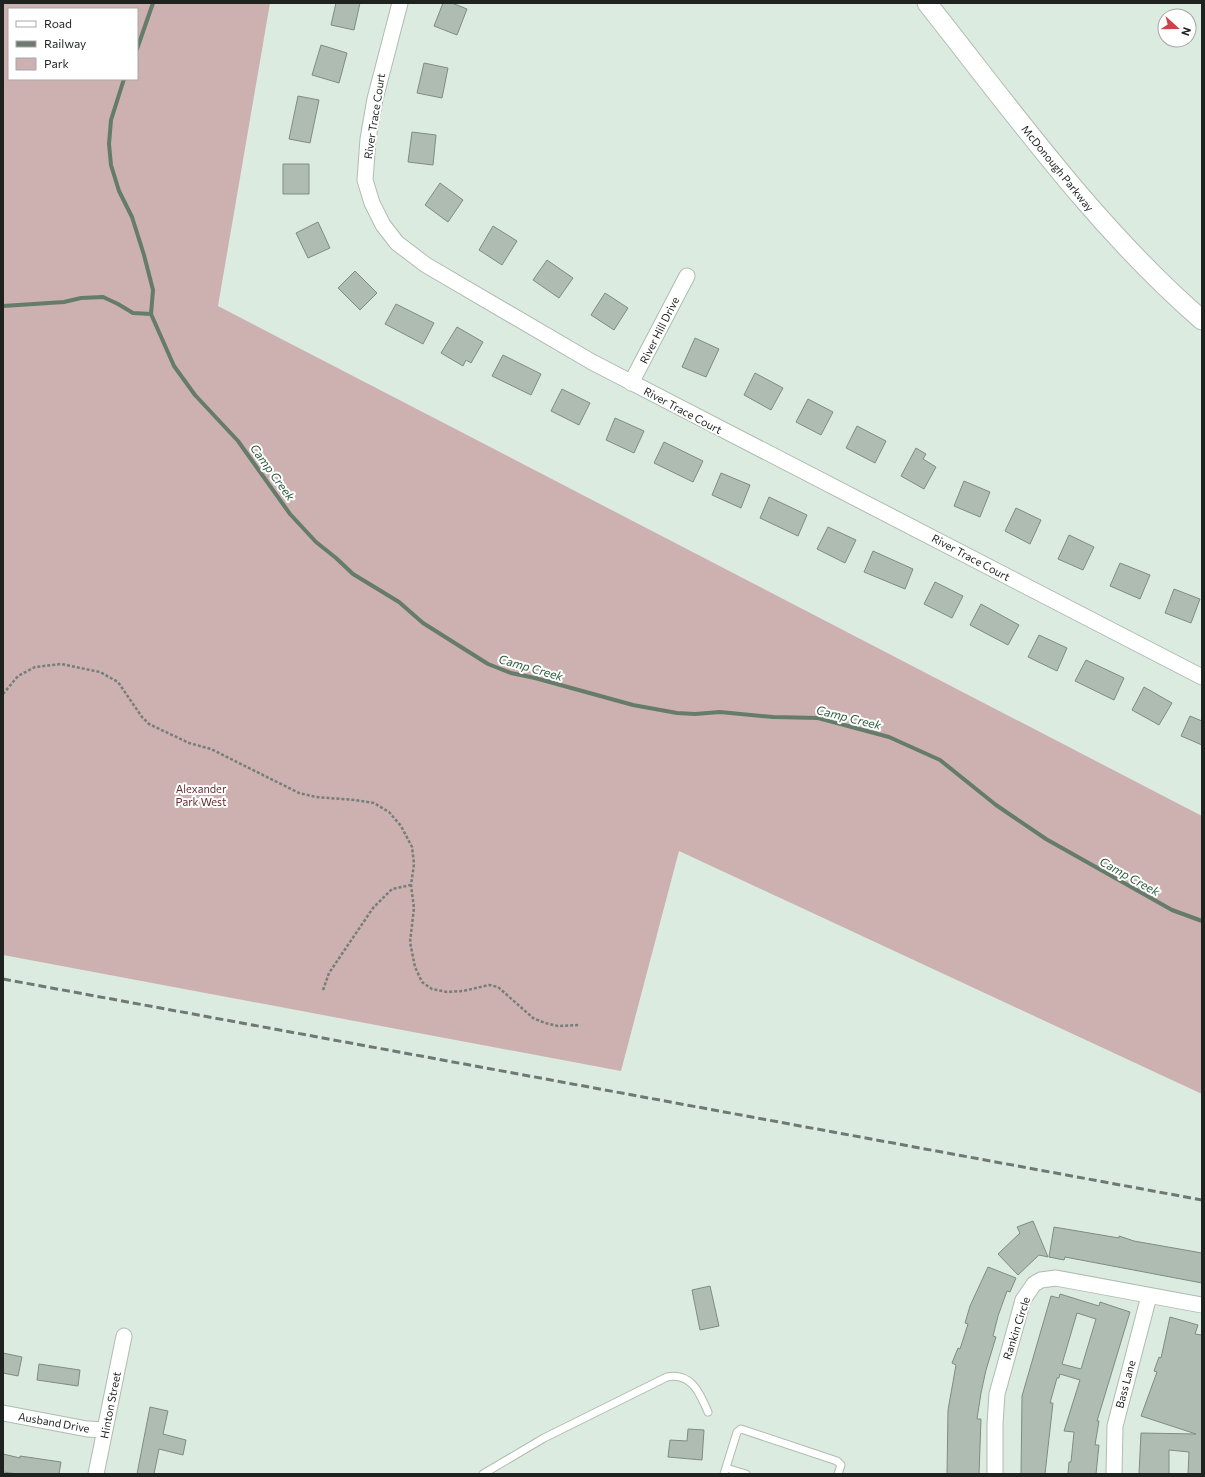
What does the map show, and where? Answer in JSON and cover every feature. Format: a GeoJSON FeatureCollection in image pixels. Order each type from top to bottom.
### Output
{"type":"FeatureCollection","features":[{"type":"Feature","properties":{"kind":"street","name":"River Trace Court"},"geometry":{"type":"LineString","coordinates":[[400,3],[385,56],[368,139],[365,180],[372,203],[383,225],[397,243],[426,265],[592,362],[1202,677]]}},
{"type":"Feature","properties":{"kind":"street","name":"McDonough Parkway"},"geometry":{"type":"LineString","coordinates":[[927,3],[1082,199],[1132,254],[1202,320]]}},
{"type":"Feature","properties":{"kind":"street","name":"River Hill Drive"},"geometry":{"type":"LineString","coordinates":[[631,383],[687,276]]}},
{"type":"Feature","properties":{"kind":"street","name":"Rankin Circle"},"geometry":{"type":"LineString","coordinates":[[995,1474],[995,1424],[999,1383],[1023,1300],[1030,1289],[1041,1280],[1056,1278],[1202,1305]]}},
{"type":"Feature","properties":{"kind":"street","name":"Bass Lane"},"geometry":{"type":"LineString","coordinates":[[1114,1474],[1114,1426],[1148,1296]]}},
{"type":"Feature","properties":{"kind":"street","name":"Hinton Street"},"geometry":{"type":"LineString","coordinates":[[96,1474],[124,1336]]}},
{"type":"Feature","properties":{"kind":"street","name":"Ausband Drive"},"geometry":{"type":"LineString","coordinates":[[3,1413],[87,1429],[105,1430]]}},
{"type":"Feature","properties":{"kind":"lane"},"geometry":{"type":"LineString","coordinates":[[483,1474],[544,1438],[667,1378],[679,1377],[692,1383],[699,1391],[708,1412]]}},
{"type":"Feature","properties":{"kind":"lane"},"geometry":{"type":"LineString","coordinates":[[746,1474],[725,1471],[737,1432],[741,1429],[837,1461],[840,1465],[838,1474]]}},
{"type":"Feature","properties":{"kind":"path"},"geometry":{"type":"LineString","coordinates":[[3,694],[18,676],[35,667],[48,664],[61,664],[100,672],[111,677],[121,686],[148,724],[189,743],[211,749],[299,793],[316,797],[374,803],[388,812],[401,826],[412,847],[414,864],[411,885],[414,908],[410,942],[415,967],[422,982],[432,989],[447,992],[463,991],[489,985],[498,987],[533,1018],[545,1024],[558,1026],[579,1025]]}},
{"type":"Feature","properties":{"kind":"path"},"geometry":{"type":"LineString","coordinates":[[323,990],[329,973],[373,908],[392,889],[411,885]]}},
{"type":"Feature","properties":{"kind":"green space","name":"Alexander Park West"},"geometry":{"type":"Polygon","coordinates":[[[3,3],[270,3],[218,306],[1202,816],[1202,1094],[679,851],[621,1071],[3,955],[3,3]]]}},
{"type":"Feature","properties":{"kind":"building"},"geometry":{"type":"Polygon","coordinates":[[[336,3],[360,3],[354,30],[331,25],[336,3]]]}},
{"type":"Feature","properties":{"kind":"building"},"geometry":{"type":"Polygon","coordinates":[[[443,3],[452,3],[467,9],[457,35],[434,26],[443,3]]]}},
{"type":"Feature","properties":{"kind":"building"},"geometry":{"type":"Polygon","coordinates":[[[321,45],[347,53],[339,83],[312,75],[321,45]]]}},
{"type":"Feature","properties":{"kind":"building"},"geometry":{"type":"Polygon","coordinates":[[[424,63],[448,68],[442,98],[417,93],[424,63]]]}},
{"type":"Feature","properties":{"kind":"building"},"geometry":{"type":"Polygon","coordinates":[[[298,96],[319,100],[310,143],[289,139],[298,96]]]}},
{"type":"Feature","properties":{"kind":"building"},"geometry":{"type":"Polygon","coordinates":[[[412,132],[436,135],[433,165],[408,162],[412,132]]]}},
{"type":"Feature","properties":{"kind":"building"},"geometry":{"type":"Polygon","coordinates":[[[283,164],[309,164],[309,194],[283,194],[283,164]]]}},
{"type":"Feature","properties":{"kind":"building"},"geometry":{"type":"Polygon","coordinates":[[[440,183],[463,200],[448,222],[425,205],[440,183]]]}},
{"type":"Feature","properties":{"kind":"building"},"geometry":{"type":"Polygon","coordinates":[[[318,222],[330,248],[308,258],[296,233],[318,222]]]}},
{"type":"Feature","properties":{"kind":"building"},"geometry":{"type":"Polygon","coordinates":[[[493,226],[517,241],[502,265],[479,250],[493,226]]]}},
{"type":"Feature","properties":{"kind":"building"},"geometry":{"type":"Polygon","coordinates":[[[547,260],[573,278],[559,298],[533,280],[547,260]]]}},
{"type":"Feature","properties":{"kind":"building"},"geometry":{"type":"Polygon","coordinates":[[[355,271],[377,293],[360,310],[338,288],[355,271]]]}},
{"type":"Feature","properties":{"kind":"building"},"geometry":{"type":"Polygon","coordinates":[[[605,293],[628,308],[614,330],[591,315],[605,293]]]}},
{"type":"Feature","properties":{"kind":"building"},"geometry":{"type":"Polygon","coordinates":[[[396,304],[434,323],[423,344],[385,324],[396,304]]]}},
{"type":"Feature","properties":{"kind":"building"},"geometry":{"type":"Polygon","coordinates":[[[457,327],[483,342],[471,363],[466,360],[463,366],[441,353],[457,327]]]}},
{"type":"Feature","properties":{"kind":"building"},"geometry":{"type":"Polygon","coordinates":[[[695,338],[719,349],[706,377],[682,367],[695,338]]]}},
{"type":"Feature","properties":{"kind":"building"},"geometry":{"type":"Polygon","coordinates":[[[503,355],[541,374],[531,395],[492,376],[503,355]]]}},
{"type":"Feature","properties":{"kind":"building"},"geometry":{"type":"Polygon","coordinates":[[[755,373],[783,388],[771,410],[744,395],[755,373]]]}},
{"type":"Feature","properties":{"kind":"building"},"geometry":{"type":"Polygon","coordinates":[[[562,389],[590,403],[579,425],[551,411],[562,389]]]}},
{"type":"Feature","properties":{"kind":"building"},"geometry":{"type":"Polygon","coordinates":[[[808,399],[833,412],[821,435],[796,422],[808,399]]]}},
{"type":"Feature","properties":{"kind":"building"},"geometry":{"type":"Polygon","coordinates":[[[615,418],[644,431],[634,453],[606,440],[615,418]]]}},
{"type":"Feature","properties":{"kind":"building"},"geometry":{"type":"Polygon","coordinates":[[[857,426],[886,441],[875,463],[846,448],[857,426]]]}},
{"type":"Feature","properties":{"kind":"building"},"geometry":{"type":"Polygon","coordinates":[[[664,442],[703,461],[693,482],[654,463],[664,442]]]}},
{"type":"Feature","properties":{"kind":"building"},"geometry":{"type":"Polygon","coordinates":[[[916,448],[926,454],[923,459],[936,467],[924,489],[901,476],[916,448]]]}},
{"type":"Feature","properties":{"kind":"building"},"geometry":{"type":"Polygon","coordinates":[[[721,473],[750,485],[741,508],[712,495],[721,473]]]}},
{"type":"Feature","properties":{"kind":"building"},"geometry":{"type":"Polygon","coordinates":[[[964,481],[990,492],[980,517],[954,506],[964,481]]]}},
{"type":"Feature","properties":{"kind":"building"},"geometry":{"type":"Polygon","coordinates":[[[769,497],[807,515],[798,536],[760,518],[769,497]]]}},
{"type":"Feature","properties":{"kind":"building"},"geometry":{"type":"Polygon","coordinates":[[[1016,508],[1041,520],[1030,544],[1005,531],[1016,508]]]}},
{"type":"Feature","properties":{"kind":"building"},"geometry":{"type":"Polygon","coordinates":[[[828,527],[856,540],[845,563],[817,549],[828,527]]]}},
{"type":"Feature","properties":{"kind":"building"},"geometry":{"type":"Polygon","coordinates":[[[1069,535],[1094,547],[1083,570],[1058,559],[1069,535]]]}},
{"type":"Feature","properties":{"kind":"building"},"geometry":{"type":"Polygon","coordinates":[[[873,551],[913,569],[905,589],[864,572],[873,551]]]}},
{"type":"Feature","properties":{"kind":"building"},"geometry":{"type":"Polygon","coordinates":[[[1120,563],[1150,575],[1140,599],[1110,586],[1120,563]]]}},
{"type":"Feature","properties":{"kind":"building"},"geometry":{"type":"Polygon","coordinates":[[[935,582],[963,596],[952,618],[924,604],[935,582]]]}},
{"type":"Feature","properties":{"kind":"building"},"geometry":{"type":"Polygon","coordinates":[[[1174,589],[1200,599],[1191,623],[1165,613],[1174,589]]]}},
{"type":"Feature","properties":{"kind":"building"},"geometry":{"type":"Polygon","coordinates":[[[981,604],[1019,625],[1008,645],[970,625],[981,604]]]}},
{"type":"Feature","properties":{"kind":"building"},"geometry":{"type":"Polygon","coordinates":[[[1039,635],[1067,648],[1057,671],[1028,657],[1039,635]]]}},
{"type":"Feature","properties":{"kind":"building"},"geometry":{"type":"Polygon","coordinates":[[[1086,660],[1124,678],[1114,700],[1075,681],[1086,660]]]}},
{"type":"Feature","properties":{"kind":"building"},"geometry":{"type":"Polygon","coordinates":[[[1144,687],[1172,703],[1159,725],[1132,710],[1144,687]]]}},
{"type":"Feature","properties":{"kind":"building"},"geometry":{"type":"Polygon","coordinates":[[[1190,716],[1202,721],[1202,745],[1181,736],[1190,716]]]}},
{"type":"Feature","properties":{"kind":"building"},"geometry":{"type":"Polygon","coordinates":[[[1033,1221],[1048,1257],[1039,1255],[1018,1275],[998,1254],[1020,1233],[1017,1227],[1033,1221]]]}},
{"type":"Feature","properties":{"kind":"building"},"geometry":{"type":"Polygon","coordinates":[[[1054,1227],[1119,1238],[1119,1236],[1134,1241],[1202,1253],[1202,1283],[1065,1257],[1064,1260],[1049,1257],[1054,1227]]]}},
{"type":"Feature","properties":{"kind":"building"},"geometry":{"type":"Polygon","coordinates":[[[988,1267],[1016,1278],[1010,1292],[1007,1291],[998,1316],[993,1336],[996,1337],[981,1393],[977,1419],[981,1419],[979,1474],[947,1474],[948,1410],[956,1365],[952,1363],[958,1348],[960,1349],[968,1324],[965,1323],[970,1306],[988,1267]]]}},
{"type":"Feature","properties":{"kind":"building"},"geometry":{"type":"Polygon","coordinates":[[[710,1286],[719,1326],[700,1330],[692,1290],[710,1286]]]}},
{"type":"Feature","properties":{"kind":"building"},"geometry":{"type":"Polygon","coordinates":[[[1060,1294],[1099,1306],[1100,1302],[1130,1312],[1097,1421],[1099,1421],[1095,1445],[1099,1445],[1096,1474],[1068,1474],[1069,1462],[1071,1462],[1074,1432],[1064,1431],[1080,1380],[1060,1374],[1059,1378],[1057,1378],[1050,1403],[1053,1403],[1045,1474],[1021,1474],[1022,1396],[1051,1296],[1059,1298],[1060,1294]],[[1077,1313],[1062,1364],[1081,1369],[1096,1319],[1077,1313]]]}},
{"type":"Feature","properties":{"kind":"building"},"geometry":{"type":"Polygon","coordinates":[[[1170,1317],[1198,1325],[1195,1334],[1202,1335],[1202,1474],[1188,1474],[1189,1452],[1169,1450],[1169,1474],[1139,1474],[1141,1433],[1196,1434],[1141,1416],[1157,1372],[1154,1371],[1159,1357],[1161,1358],[1170,1317]]]}},
{"type":"Feature","properties":{"kind":"building"},"geometry":{"type":"Polygon","coordinates":[[[3,1353],[22,1357],[18,1376],[3,1373],[3,1353]]]}},
{"type":"Feature","properties":{"kind":"building"},"geometry":{"type":"Polygon","coordinates":[[[39,1364],[80,1370],[78,1386],[37,1380],[39,1364]]]}},
{"type":"Feature","properties":{"kind":"building"},"geometry":{"type":"Polygon","coordinates":[[[150,1407],[168,1411],[163,1434],[186,1440],[183,1455],[159,1449],[154,1474],[137,1474],[150,1407]]]}},
{"type":"Feature","properties":{"kind":"building"},"geometry":{"type":"Polygon","coordinates":[[[688,1429],[704,1430],[702,1460],[668,1457],[670,1440],[687,1441],[688,1429]]]}},
{"type":"Feature","properties":{"kind":"building"},"geometry":{"type":"Polygon","coordinates":[[[3,1454],[20,1458],[20,1456],[61,1462],[59,1474],[18,1474],[3,1472],[3,1454]]]}},
{"type":"Feature","properties":{"kind":"waterway","name":"Camp Creek"},"geometry":{"type":"LineString","coordinates":[[138,46],[153,3]]}},
{"type":"Feature","properties":{"kind":"waterway","name":"Camp Creek"},"geometry":{"type":"LineString","coordinates":[[124,80],[111,120],[109,144],[111,165],[119,191],[132,217],[144,255],[153,290],[151,314],[174,366],[195,395],[238,441],[290,514],[316,542],[353,574],[399,602],[423,623],[488,664],[511,673],[535,678],[633,705],[677,713],[695,714],[720,712],[773,717],[818,718],[889,737],[940,760],[996,805],[1046,839],[1172,910],[1202,921]]}},
{"type":"Feature","properties":{"kind":"waterway"},"geometry":{"type":"LineString","coordinates":[[3,306],[64,302],[81,298],[103,297],[133,313],[151,314]]}},
{"type":"Feature","properties":{"kind":"railway"},"geometry":{"type":"LineString","coordinates":[[3,979],[1202,1200]]}}]}
